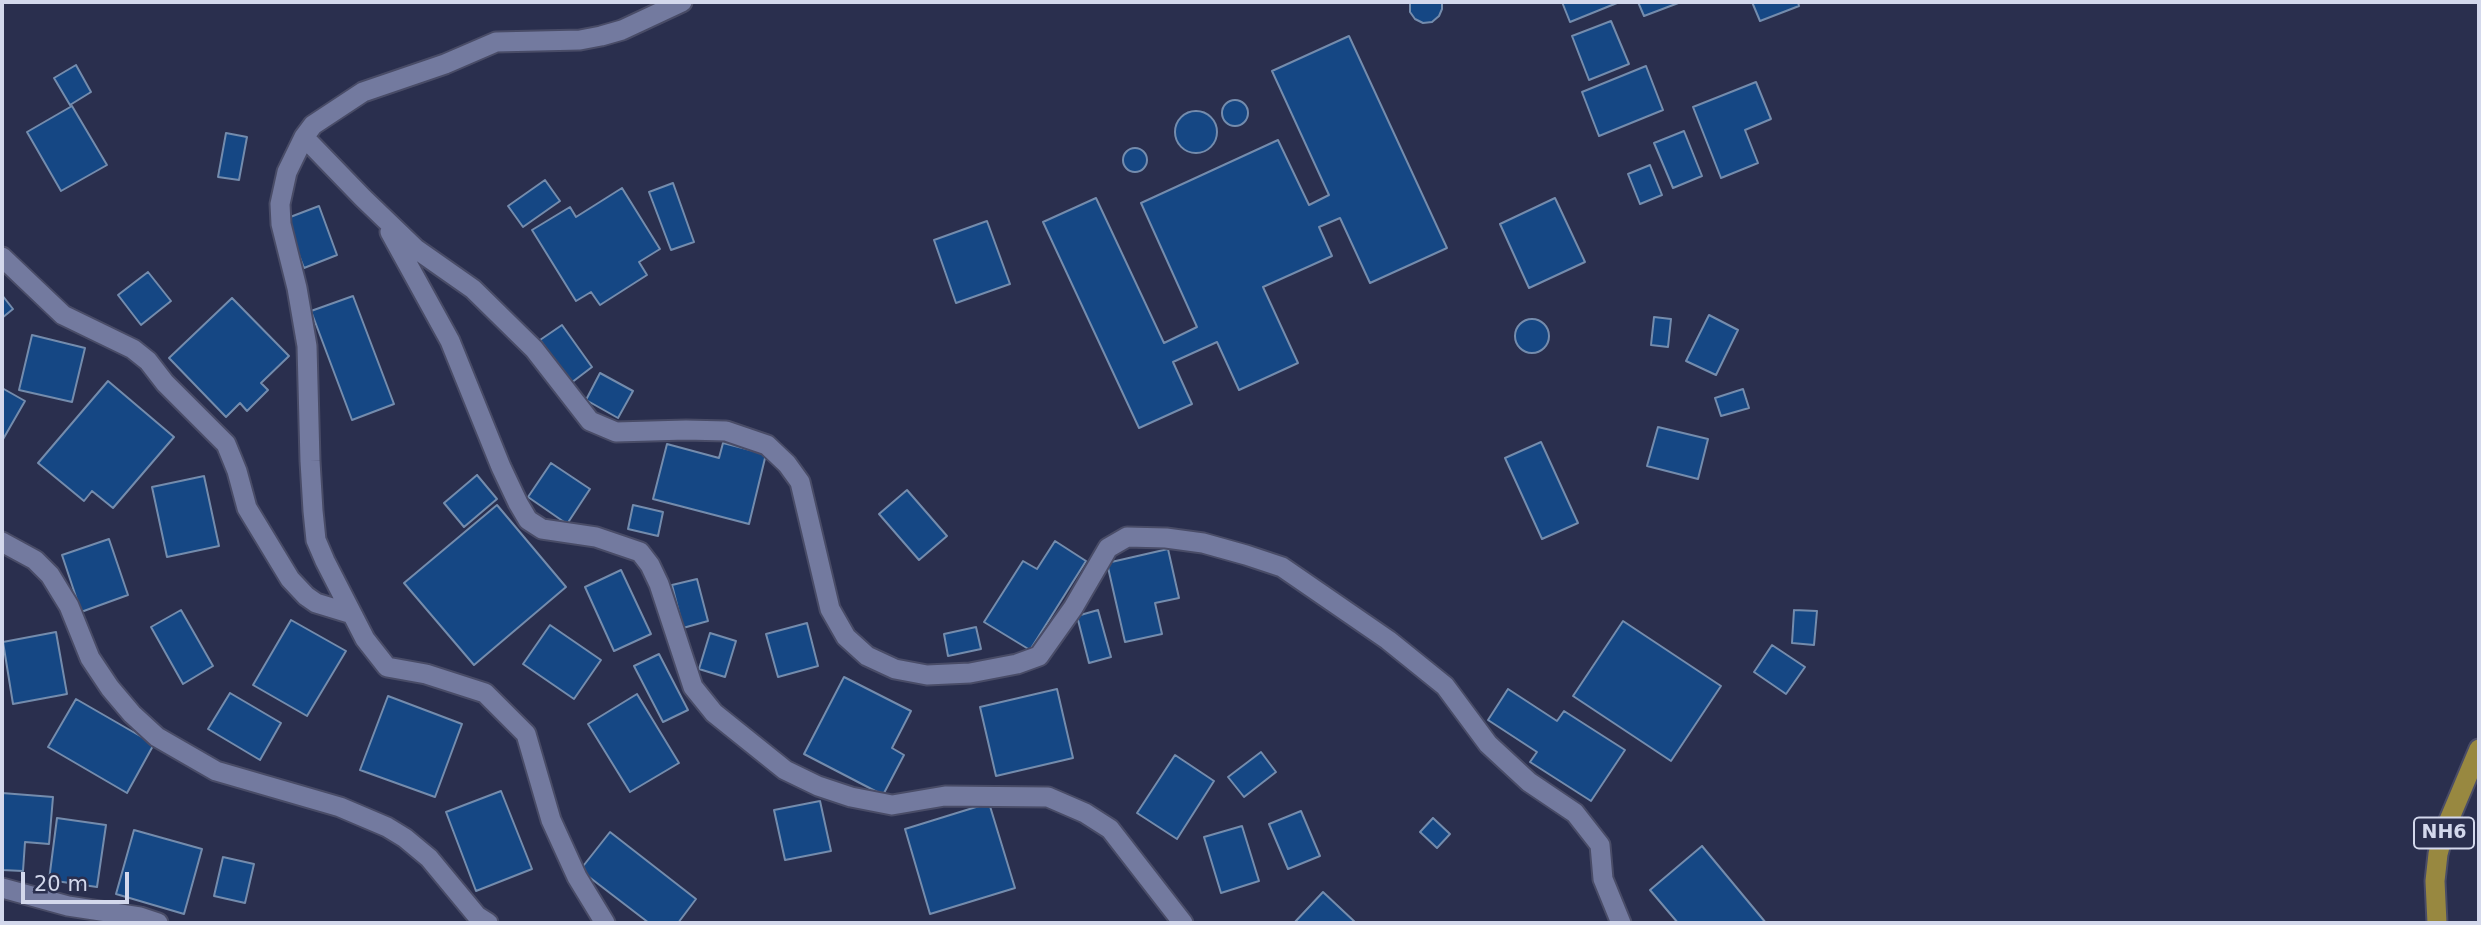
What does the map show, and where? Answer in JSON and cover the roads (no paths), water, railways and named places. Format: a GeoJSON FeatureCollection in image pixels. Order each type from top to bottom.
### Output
{"type":"FeatureCollection","features":[{"type":"Feature","properties":{"kind":"highway","name":"NH6"},"geometry":{"type":"LineString","coordinates":[[2437,923],[2435,881],[2438,855],[2444,832],[2479,749]]}},
{"type":"Feature","properties":{"kind":"street"},"geometry":{"type":"LineString","coordinates":[[606,923],[577,877],[551,820],[526,734],[485,693],[426,674],[387,667],[365,639],[316,540],[310,461],[307,346],[297,288],[281,225],[280,204],[286,172],[304,137],[313,125],[363,92],[445,64],[496,42],[580,40],[601,36],[622,30],[682,2]]}},
{"type":"Feature","properties":{"kind":"street"},"geometry":{"type":"LineString","coordinates":[[304,137],[416,249],[473,289],[534,349],[590,421],[616,432],[726,431],[767,445],[787,464],[800,482],[830,609],[846,636],[867,656],[895,669],[927,675],[970,673],[1017,664],[1039,656],[1073,608],[1108,548],[1127,537],[1203,543],[1246,555],[1282,568],[1388,640],[1445,686],[1488,744],[1521,775],[1575,813],[1600,845],[1603,879],[1621,923]]}},
{"type":"Feature","properties":{"kind":"street"},"geometry":{"type":"LineString","coordinates":[[382,216],[450,341],[501,467],[528,520],[542,529],[596,537],[640,552],[659,584],[693,687],[714,713],[785,770],[818,786],[850,797],[892,805],[945,796],[1048,797],[1085,813],[1110,829],[1183,923]]}},
{"type":"Feature","properties":{"kind":"street"},"geometry":{"type":"LineString","coordinates":[[2,257],[63,315],[133,349],[148,361],[165,383],[226,444],[247,508],[290,579],[316,603],[352,614]]}},
{"type":"Feature","properties":{"kind":"street"},"geometry":{"type":"LineString","coordinates":[[2,542],[35,560],[50,575],[69,606],[90,657],[103,678],[131,714],[157,737],[216,771],[340,807],[387,827],[429,858],[478,916],[488,923]]}},
{"type":"Feature","properties":{"kind":"street"},"geometry":{"type":"LineString","coordinates":[[2,888],[68,906],[139,917],[158,923]]}}]}
